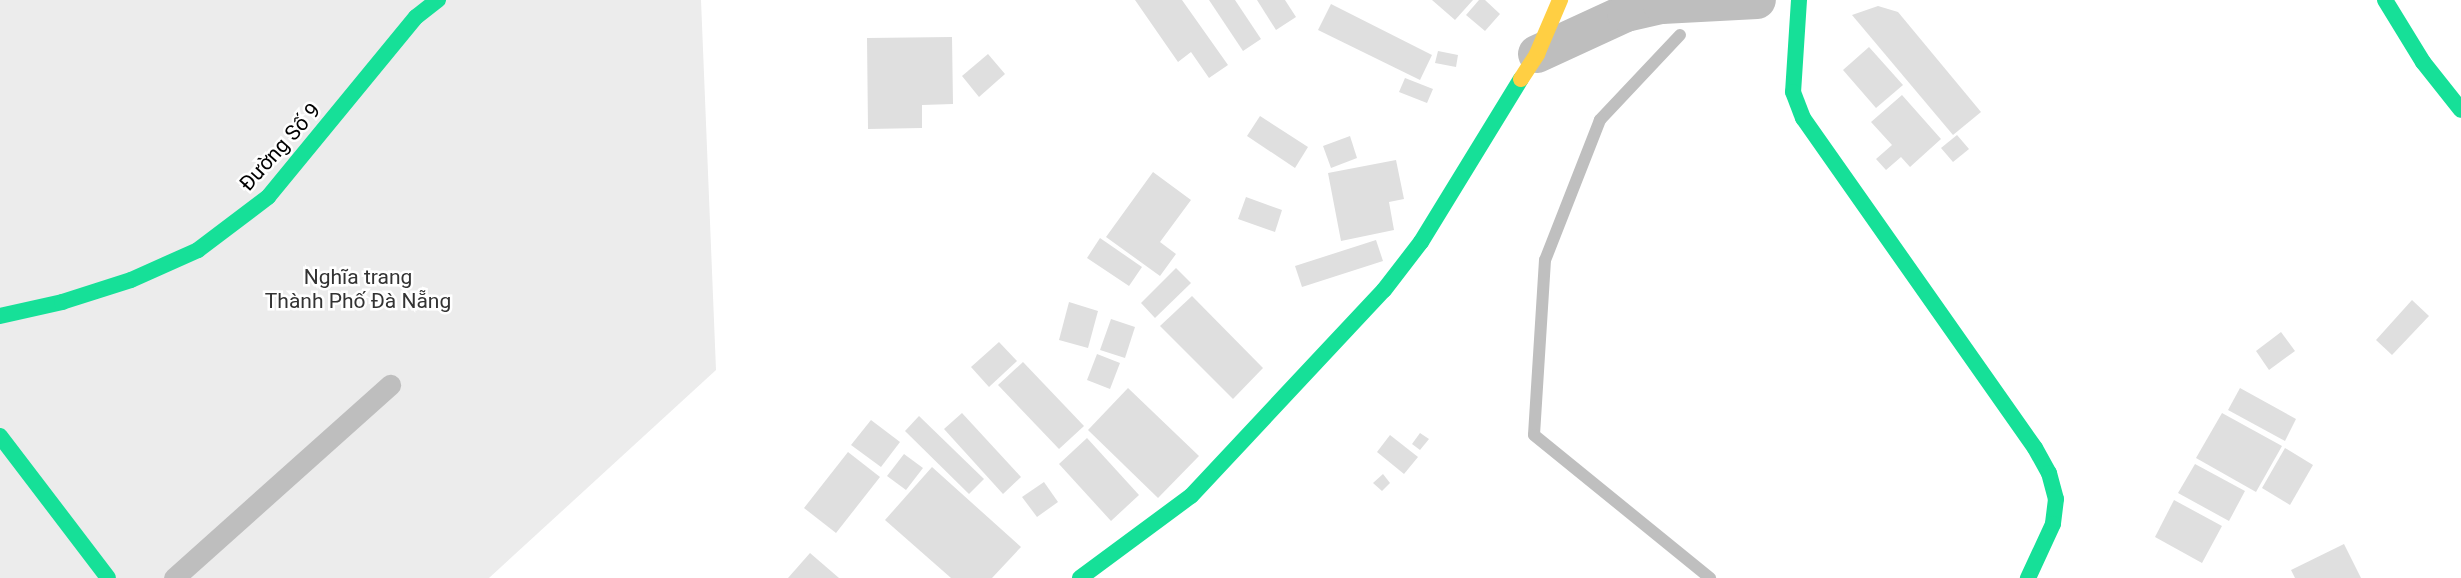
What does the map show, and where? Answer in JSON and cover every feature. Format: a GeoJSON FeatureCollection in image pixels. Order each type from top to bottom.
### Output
{"type":"FeatureCollection","features":[{"type":"Feature","properties":{"kind":"street"},"geometry":{"type":"LineString","coordinates":[[1080,578],[1191,496],[1384,290],[1421,242],[1537,54],[1560,0]]}},
{"type":"Feature","properties":{"kind":"street"},"geometry":{"type":"LineString","coordinates":[[1537,54],[1626,13],[1662,5],[1757,0]]}},
{"type":"Feature","properties":{"kind":"street"},"geometry":{"type":"LineString","coordinates":[[1799,0],[1793,92],[1803,118],[2035,447],[2049,473],[2056,499],[2053,524],[2028,578]]}},
{"type":"Feature","properties":{"kind":"street"},"geometry":{"type":"LineString","coordinates":[[2385,0],[2423,62],[2461,110]]}},
{"type":"Feature","properties":{"kind":"street","name":"Đường Số 9"},"geometry":{"type":"LineString","coordinates":[[0,316],[62,302],[131,279],[198,250],[268,197],[421,6]]}},
{"type":"Feature","properties":{"kind":"street"},"geometry":{"type":"LineString","coordinates":[[0,436],[108,578]]}},
{"type":"Feature","properties":{"kind":"lane"},"geometry":{"type":"LineString","coordinates":[[174,578],[390,385]]}},
{"type":"Feature","properties":{"kind":"green space","name":"Nghĩa trang Thành Phố Đà Nẵng"},"geometry":{"type":"Polygon","coordinates":[[[0,0],[701,0],[716,370],[489,578],[0,578],[0,0]]]}},
{"type":"Feature","properties":{"kind":"building"},"geometry":{"type":"Polygon","coordinates":[[[1135,0],[1182,0],[1228,65],[1209,78],[1191,52],[1178,62],[1135,0]]]}},
{"type":"Feature","properties":{"kind":"building"},"geometry":{"type":"Polygon","coordinates":[[[1209,0],[1235,0],[1261,39],[1243,51],[1209,0]]]}},
{"type":"Feature","properties":{"kind":"building"},"geometry":{"type":"Polygon","coordinates":[[[1257,0],[1285,0],[1296,17],[1276,30],[1257,0]]]}},
{"type":"Feature","properties":{"kind":"building"},"geometry":{"type":"Polygon","coordinates":[[[1432,0],[1473,0],[1455,20],[1432,0]]]}},
{"type":"Feature","properties":{"kind":"building"},"geometry":{"type":"Polygon","coordinates":[[[1479,0],[1485,0],[1500,14],[1485,31],[1466,15],[1479,0]]]}},
{"type":"Feature","properties":{"kind":"building"},"geometry":{"type":"Polygon","coordinates":[[[1331,4],[1432,55],[1420,80],[1318,30],[1331,4]]]}},
{"type":"Feature","properties":{"kind":"building"},"geometry":{"type":"Polygon","coordinates":[[[1878,6],[1898,12],[1981,112],[1953,135],[1852,15],[1878,6]]]}},
{"type":"Feature","properties":{"kind":"building"},"geometry":{"type":"Polygon","coordinates":[[[952,37],[953,104],[922,105],[922,128],[868,129],[867,38],[952,37]]]}},
{"type":"Feature","properties":{"kind":"building"},"geometry":{"type":"Polygon","coordinates":[[[1869,47],[1903,85],[1876,108],[1843,70],[1869,47]]]}},
{"type":"Feature","properties":{"kind":"building"},"geometry":{"type":"Polygon","coordinates":[[[1438,51],[1458,55],[1456,67],[1435,63],[1438,51]]]}},
{"type":"Feature","properties":{"kind":"building"},"geometry":{"type":"Polygon","coordinates":[[[988,54],[1005,74],[979,97],[962,76],[988,54]]]}},
{"type":"Feature","properties":{"kind":"building"},"geometry":{"type":"Polygon","coordinates":[[[1405,78],[1433,89],[1427,103],[1399,92],[1405,78]]]}},
{"type":"Feature","properties":{"kind":"building"},"geometry":{"type":"Polygon","coordinates":[[[1902,95],[1941,139],[1910,167],[1901,157],[1886,170],[1876,159],[1892,145],[1871,122],[1902,95]]]}},
{"type":"Feature","properties":{"kind":"building"},"geometry":{"type":"Polygon","coordinates":[[[1260,116],[1308,147],[1295,168],[1247,136],[1260,116]]]}},
{"type":"Feature","properties":{"kind":"building"},"geometry":{"type":"Polygon","coordinates":[[[1957,135],[1969,149],[1953,162],[1941,148],[1957,135]]]}},
{"type":"Feature","properties":{"kind":"building"},"geometry":{"type":"Polygon","coordinates":[[[1350,136],[1357,158],[1331,168],[1323,146],[1350,136]]]}},
{"type":"Feature","properties":{"kind":"building"},"geometry":{"type":"Polygon","coordinates":[[[1396,160],[1404,199],[1389,202],[1394,230],[1341,241],[1328,173],[1396,160]]]}},
{"type":"Feature","properties":{"kind":"building"},"geometry":{"type":"Polygon","coordinates":[[[1153,172],[1191,200],[1160,242],[1176,254],[1160,276],[1106,237],[1153,172]]]}},
{"type":"Feature","properties":{"kind":"building"},"geometry":{"type":"Polygon","coordinates":[[[1246,197],[1282,210],[1275,232],[1238,219],[1246,197]]]}},
{"type":"Feature","properties":{"kind":"building"},"geometry":{"type":"Polygon","coordinates":[[[1100,238],[1142,267],[1129,286],[1087,258],[1100,238]]]}},
{"type":"Feature","properties":{"kind":"building"},"geometry":{"type":"Polygon","coordinates":[[[1376,240],[1383,261],[1302,287],[1295,266],[1376,240]]]}},
{"type":"Feature","properties":{"kind":"building"},"geometry":{"type":"Polygon","coordinates":[[[1176,268],[1191,283],[1155,318],[1141,303],[1176,268]]]}},
{"type":"Feature","properties":{"kind":"building"},"geometry":{"type":"Polygon","coordinates":[[[1192,296],[1263,368],[1233,399],[1160,326],[1192,296]]]}},
{"type":"Feature","properties":{"kind":"building"},"geometry":{"type":"Polygon","coordinates":[[[2412,300],[2429,316],[2392,355],[2376,340],[2412,300]]]}},
{"type":"Feature","properties":{"kind":"building"},"geometry":{"type":"Polygon","coordinates":[[[1069,302],[1098,311],[1088,348],[1059,340],[1069,302]]]}},
{"type":"Feature","properties":{"kind":"building"},"geometry":{"type":"Polygon","coordinates":[[[1111,319],[1135,327],[1125,358],[1100,350],[1111,319]]]}},
{"type":"Feature","properties":{"kind":"building"},"geometry":{"type":"Polygon","coordinates":[[[2281,332],[2295,351],[2269,370],[2256,351],[2281,332]]]}},
{"type":"Feature","properties":{"kind":"building"},"geometry":{"type":"Polygon","coordinates":[[[999,342],[1017,361],[989,387],[971,367],[999,342]]]}},
{"type":"Feature","properties":{"kind":"building"},"geometry":{"type":"Polygon","coordinates":[[[1097,354],[1120,363],[1110,389],[1087,380],[1097,354]]]}},
{"type":"Feature","properties":{"kind":"building"},"geometry":{"type":"Polygon","coordinates":[[[1023,362],[1084,426],[1059,449],[998,385],[1023,362]]]}},
{"type":"Feature","properties":{"kind":"building"},"geometry":{"type":"Polygon","coordinates":[[[1128,388],[1199,456],[1158,498],[1088,430],[1128,388]]]}},
{"type":"Feature","properties":{"kind":"building"},"geometry":{"type":"Polygon","coordinates":[[[2240,388],[2296,419],[2285,441],[2228,410],[2240,388]]]}},
{"type":"Feature","properties":{"kind":"building"},"geometry":{"type":"Polygon","coordinates":[[[962,413],[1021,477],[1003,494],[944,429],[962,413]]]}},
{"type":"Feature","properties":{"kind":"building"},"geometry":{"type":"Polygon","coordinates":[[[2222,413],[2282,446],[2256,492],[2196,458],[2222,413]]]}},
{"type":"Feature","properties":{"kind":"building"},"geometry":{"type":"Polygon","coordinates":[[[919,416],[984,479],[969,494],[905,431],[919,416]]]}},
{"type":"Feature","properties":{"kind":"building"},"geometry":{"type":"Polygon","coordinates":[[[871,420],[900,442],[881,467],[851,445],[871,420]]]}},
{"type":"Feature","properties":{"kind":"building"},"geometry":{"type":"Polygon","coordinates":[[[1420,433],[1429,439],[1420,450],[1412,444],[1420,433]]]}},
{"type":"Feature","properties":{"kind":"building"},"geometry":{"type":"Polygon","coordinates":[[[1390,435],[1418,457],[1404,474],[1377,452],[1390,435]]]}},
{"type":"Feature","properties":{"kind":"building"},"geometry":{"type":"Polygon","coordinates":[[[1087,438],[1139,495],[1111,521],[1059,464],[1087,438]]]}},
{"type":"Feature","properties":{"kind":"building"},"geometry":{"type":"Polygon","coordinates":[[[2285,448],[2313,465],[2290,505],[2262,488],[2285,448]]]}},
{"type":"Feature","properties":{"kind":"building"},"geometry":{"type":"Polygon","coordinates":[[[848,452],[880,477],[836,533],[804,508],[848,452]]]}},
{"type":"Feature","properties":{"kind":"building"},"geometry":{"type":"Polygon","coordinates":[[[904,454],[923,468],[906,490],[887,476],[904,454]]]}},
{"type":"Feature","properties":{"kind":"building"},"geometry":{"type":"Polygon","coordinates":[[[2195,464],[2245,491],[2229,521],[2178,493],[2195,464]]]}},
{"type":"Feature","properties":{"kind":"building"},"geometry":{"type":"Polygon","coordinates":[[[932,467],[1021,547],[992,578],[951,578],[885,520],[932,467]]]}},
{"type":"Feature","properties":{"kind":"building"},"geometry":{"type":"Polygon","coordinates":[[[1383,474],[1390,483],[1382,491],[1373,483],[1383,474]]]}},
{"type":"Feature","properties":{"kind":"building"},"geometry":{"type":"Polygon","coordinates":[[[1044,482],[1058,502],[1037,517],[1022,497],[1044,482]]]}},
{"type":"Feature","properties":{"kind":"building"},"geometry":{"type":"Polygon","coordinates":[[[2174,500],[2222,526],[2202,563],[2155,537],[2174,500]]]}},
{"type":"Feature","properties":{"kind":"building"},"geometry":{"type":"Polygon","coordinates":[[[2344,544],[2361,578],[2295,578],[2291,570],[2344,544]]]}},
{"type":"Feature","properties":{"kind":"building"},"geometry":{"type":"Polygon","coordinates":[[[810,553],[839,578],[788,578],[810,553]]]}},
{"type":"Feature","properties":{"kind":"waterway"},"geometry":{"type":"LineString","coordinates":[[1680,35],[1600,120],[1545,260],[1534,435],[1710,578]]}},
{"type":"Feature","properties":{"kind":"traffic: fast"},"geometry":{"type":"LineString","coordinates":[[0,316],[62,302],[131,280],[198,250],[268,197],[416,17],[438,0]]}},
{"type":"Feature","properties":{"kind":"traffic: fast"},"geometry":{"type":"LineString","coordinates":[[1799,0],[1793,92],[1803,118],[2035,448],[2049,473],[2056,499],[2053,524],[2028,578]]}},
{"type":"Feature","properties":{"kind":"traffic: fast"},"geometry":{"type":"LineString","coordinates":[[2385,0],[2423,62],[2461,110]]}},
{"type":"Feature","properties":{"kind":"traffic: fast"},"geometry":{"type":"LineString","coordinates":[[1080,578],[1191,496],[1384,290],[1421,242],[1521,79]]}},
{"type":"Feature","properties":{"kind":"traffic: fast"},"geometry":{"type":"LineString","coordinates":[[0,436],[108,578]]}},
{"type":"Feature","properties":{"kind":"traffic: slow"},"geometry":{"type":"LineString","coordinates":[[1521,79],[1537,54],[1560,0]]}}]}
